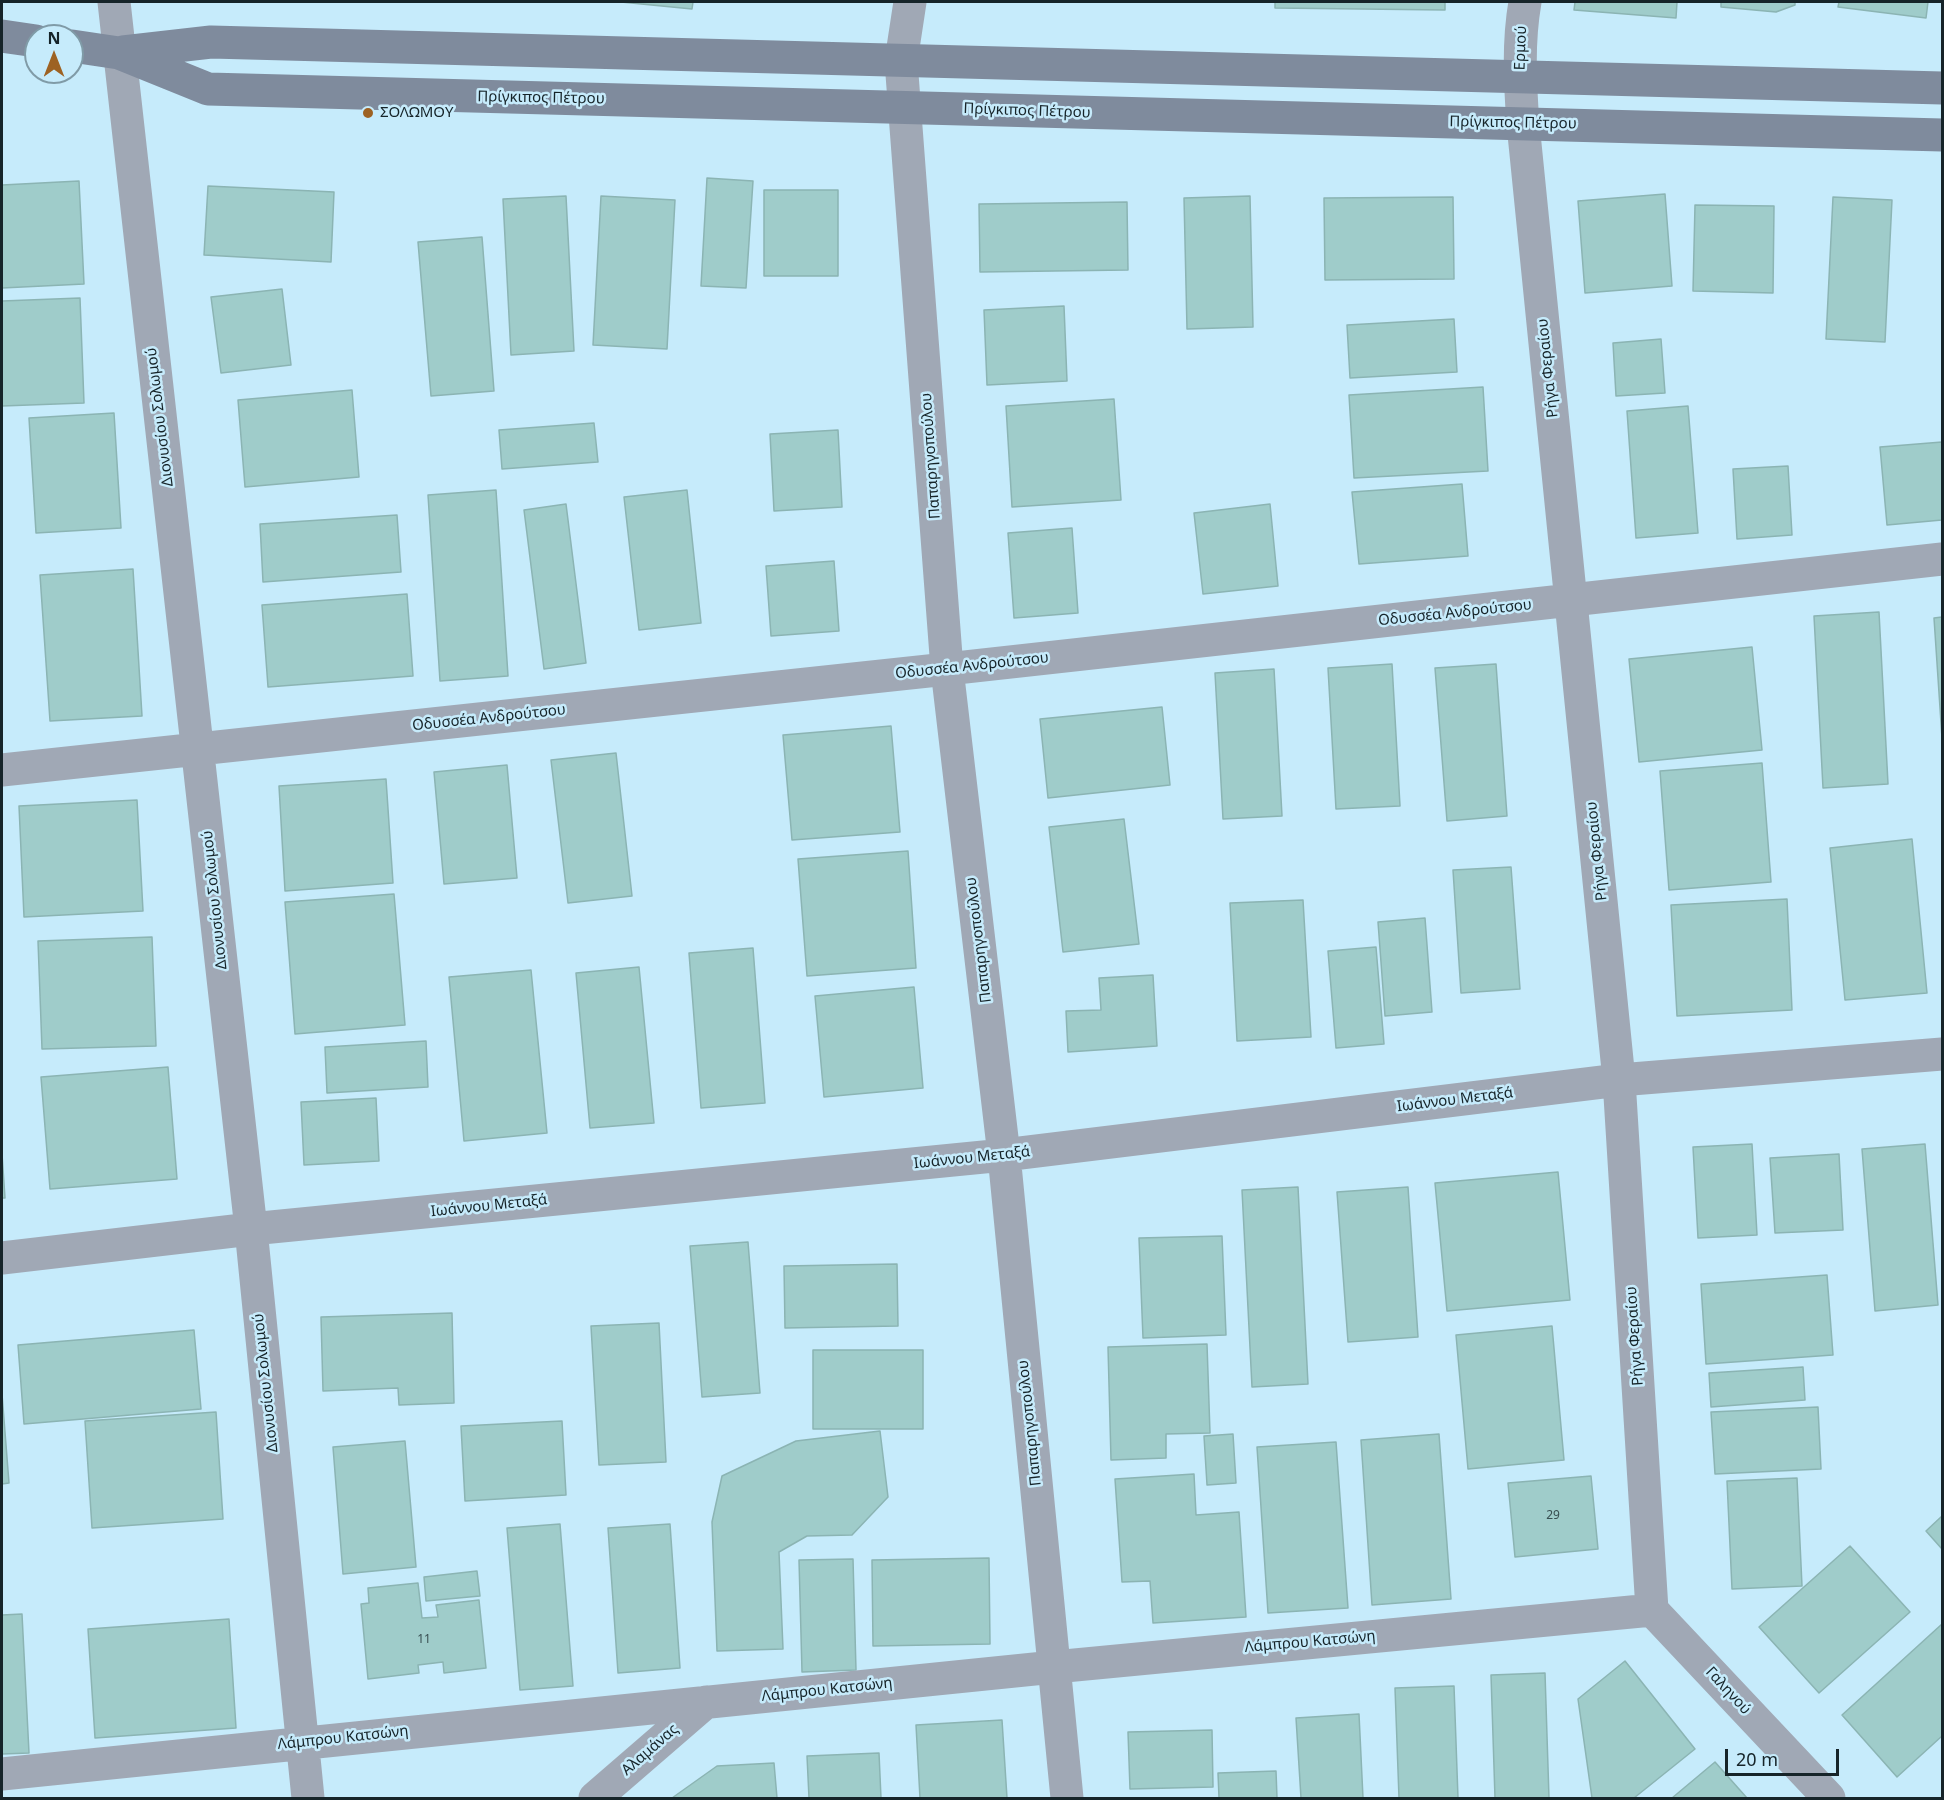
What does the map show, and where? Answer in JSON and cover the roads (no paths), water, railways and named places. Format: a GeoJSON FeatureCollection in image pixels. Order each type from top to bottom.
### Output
{"type":"FeatureCollection","features":[{"type":"Feature","properties":{"kind":"main road"},"geometry":{"type":"LineString","coordinates":[[2,36],[24,39]]}},
{"type":"Feature","properties":{"kind":"main road","name":"Πρίγκιπος Πέτρου"},"geometry":{"type":"LineString","coordinates":[[119,53],[211,42],[902,83],[1521,98],[1942,135]]}},
{"type":"Feature","properties":{"kind":"main road","name":"Πρίγκιπος Πέτρου"},"geometry":{"type":"LineString","coordinates":[[84,48],[119,53],[208,89],[902,83],[1521,98],[1942,88]]}},
{"type":"Feature","properties":{"kind":"street","name":"Διονυσίου Σολωμού"},"geometry":{"type":"LineString","coordinates":[[114,2],[250,1229],[308,1798]]}},
{"type":"Feature","properties":{"kind":"street","name":"Παπαρηγοπούλου"},"geometry":{"type":"LineString","coordinates":[[910,2],[902,83],[947,669],[1004,1155],[1067,1798]]}},
{"type":"Feature","properties":{"kind":"street","name":"Ερμού"},"geometry":{"type":"LineString","coordinates":[[1521,98],[1521,19],[1525,2]]}},
{"type":"Feature","properties":{"kind":"street","name":"Ρήγα Φεραίου"},"geometry":{"type":"LineString","coordinates":[[1521,98],[1619,1080],[1652,1610]]}},
{"type":"Feature","properties":{"kind":"street","name":"Οδυσσέα Ανδρούτσου"},"geometry":{"type":"LineString","coordinates":[[2,770],[947,669],[1942,558]]}},
{"type":"Feature","properties":{"kind":"street","name":"Ιωάννου Μεταξά"},"geometry":{"type":"LineString","coordinates":[[2,1258],[250,1229],[1004,1155],[1619,1080],[1942,1054]]}},
{"type":"Feature","properties":{"kind":"street","name":"Λάμπρου Κατσώνη"},"geometry":{"type":"LineString","coordinates":[[2,1774],[1054,1666],[1652,1610]]}},
{"type":"Feature","properties":{"kind":"street","name":"Γαληνού"},"geometry":{"type":"LineString","coordinates":[[1652,1610],[1829,1798]]}},
{"type":"Feature","properties":{"kind":"street","name":"Αλαμάνας"},"geometry":{"type":"LineString","coordinates":[[595,1798],[706,1702]]}},
{"type":"Feature","properties":{"kind":"place","name":"ΣΟΛΩΜΟΥ"},"geometry":{"type":"Point","coordinates":[368,113]}}]}
